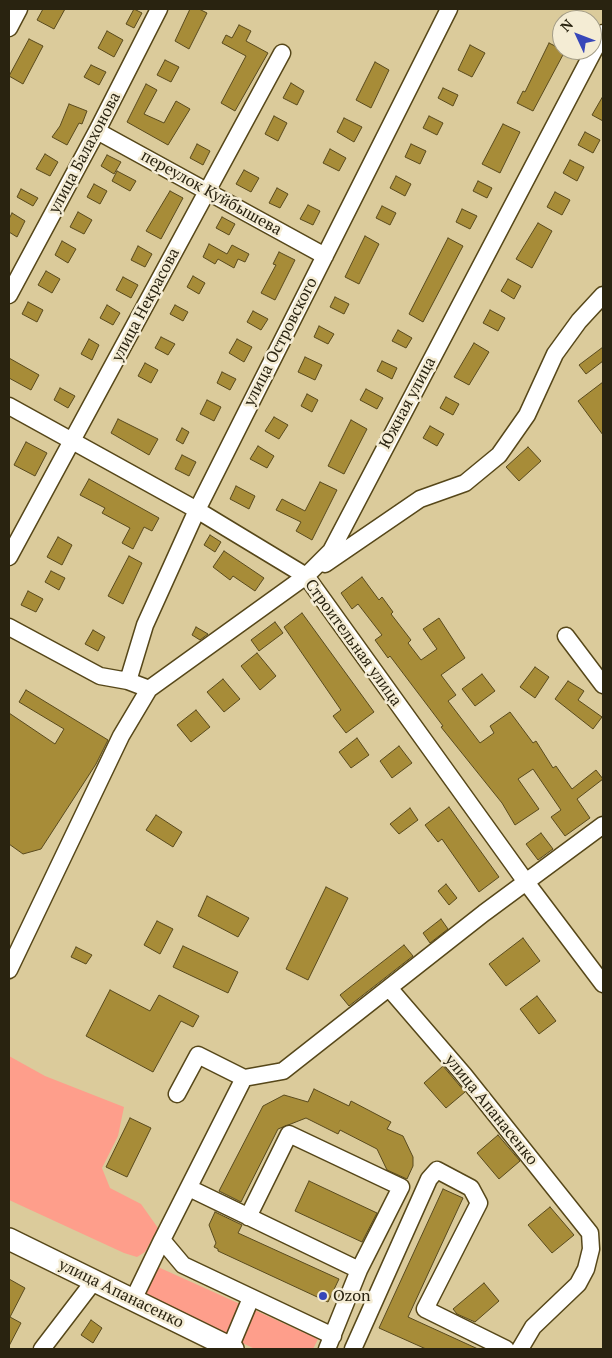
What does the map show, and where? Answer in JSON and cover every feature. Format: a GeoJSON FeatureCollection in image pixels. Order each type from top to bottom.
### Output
{"type":"FeatureCollection","features":[{"type":"Feature","properties":{"kind":"main road","name":"улица Апанасенко"},"geometry":{"type":"LineString","coordinates":[[9,1239],[231,1348]]}},
{"type":"Feature","properties":{"kind":"street"},"geometry":{"type":"LineString","coordinates":[[9,28],[19,9]]}},
{"type":"Feature","properties":{"kind":"street","name":"улица Балахонова"},"geometry":{"type":"LineString","coordinates":[[9,295],[97,131],[159,9]]}},
{"type":"Feature","properties":{"kind":"street","name":"улица Островского"},"geometry":{"type":"LineString","coordinates":[[128,681],[145,625],[197,510],[449,9]]}},
{"type":"Feature","properties":{"kind":"street","name":"Южная улица"},"geometry":{"type":"LineString","coordinates":[[149,689],[306,576],[331,550],[603,33]]}},
{"type":"Feature","properties":{"kind":"street","name":"улица Некрасова"},"geometry":{"type":"LineString","coordinates":[[9,557],[282,53]]}},
{"type":"Feature","properties":{"kind":"street","name":"переулок Куйбышева"},"geometry":{"type":"LineString","coordinates":[[97,131],[324,256]]}},
{"type":"Feature","properties":{"kind":"street"},"geometry":{"type":"LineString","coordinates":[[306,576],[420,499],[465,482],[499,455],[527,415],[555,354],[603,295]]}},
{"type":"Feature","properties":{"kind":"street","name":"Строительная улица"},"geometry":{"type":"LineString","coordinates":[[9,406],[197,510],[306,576],[526,882],[603,984]]}},
{"type":"Feature","properties":{"kind":"street"},"geometry":{"type":"LineString","coordinates":[[9,627],[100,676],[128,681],[149,689],[121,736],[9,970]]}},
{"type":"Feature","properties":{"kind":"street"},"geometry":{"type":"LineString","coordinates":[[566,636],[603,685]]}},
{"type":"Feature","properties":{"kind":"street"},"geometry":{"type":"LineString","coordinates":[[177,1094],[198,1055],[244,1078],[283,1071],[526,882],[603,825]]}},
{"type":"Feature","properties":{"kind":"street","name":"улица Апанасенко"},"geometry":{"type":"LineString","coordinates":[[389,988],[464,1075],[590,1233],[591,1248],[586,1269],[578,1284],[533,1327],[520,1349]]}},
{"type":"Feature","properties":{"kind":"street"},"geometry":{"type":"LineString","coordinates":[[133,1300],[244,1078]]}},
{"type":"Feature","properties":{"kind":"street"},"geometry":{"type":"LineString","coordinates":[[162,1240],[184,1265],[251,1298],[330,1343],[359,1270],[401,1187],[290,1134],[248,1217]]}},
{"type":"Feature","properties":{"kind":"street"},"geometry":{"type":"LineString","coordinates":[[353,1349],[430,1178],[437,1170],[470,1188],[479,1203],[425,1309],[506,1349]]}},
{"type":"Feature","properties":{"kind":"street"},"geometry":{"type":"LineString","coordinates":[[188,1188],[359,1270]]}},
{"type":"Feature","properties":{"kind":"street"},"geometry":{"type":"LineString","coordinates":[[42,1349],[94,1281]]}},
{"type":"Feature","properties":{"kind":"street"},"geometry":{"type":"LineString","coordinates":[[231,1348],[251,1298]]}},
{"type":"Feature","properties":{"kind":"shaded area"},"geometry":{"type":"Polygon","coordinates":[[[9,1056],[45,1076],[124,1107],[118,1136],[102,1168],[110,1188],[141,1204],[158,1228],[145,1252],[137,1257],[124,1253],[9,1200],[9,1056]]]}},
{"type":"Feature","properties":{"kind":"shaded area"},"geometry":{"type":"Polygon","coordinates":[[[158,1267],[240,1304],[226,1334],[144,1297],[158,1267]]]}},
{"type":"Feature","properties":{"kind":"shaded area"},"geometry":{"type":"Polygon","coordinates":[[[250,1308],[318,1339],[313,1349],[255,1349],[236,1340],[250,1308]]]}},
{"type":"Feature","properties":{"kind":"building"},"geometry":{"type":"Polygon","coordinates":[[[43,9],[65,9],[54,29],[37,20],[43,9]]]}},
{"type":"Feature","properties":{"kind":"building"},"geometry":{"type":"Polygon","coordinates":[[[134,9],[142,13],[134,28],[126,24],[134,9]]]}},
{"type":"Feature","properties":{"kind":"building"},"geometry":{"type":"Polygon","coordinates":[[[190,9],[199,9],[207,13],[189,49],[175,41],[190,9]]]}},
{"type":"Feature","properties":{"kind":"building"},"geometry":{"type":"Polygon","coordinates":[[[239,25],[251,31],[246,41],[268,53],[235,111],[221,103],[246,56],[222,43],[226,35],[232,38],[239,25]]]}},
{"type":"Feature","properties":{"kind":"building"},"geometry":{"type":"Polygon","coordinates":[[[107,31],[123,40],[114,57],[98,48],[107,31]]]}},
{"type":"Feature","properties":{"kind":"building"},"geometry":{"type":"Polygon","coordinates":[[[29,39],[43,46],[23,84],[9,76],[29,39]]]}},
{"type":"Feature","properties":{"kind":"building"},"geometry":{"type":"Polygon","coordinates":[[[549,43],[552,44],[552,60],[560,60],[533,111],[517,103],[523,91],[525,92],[549,43]]]}},
{"type":"Feature","properties":{"kind":"building"},"geometry":{"type":"Polygon","coordinates":[[[470,45],[485,53],[472,77],[458,70],[470,45]]]}},
{"type":"Feature","properties":{"kind":"building"},"geometry":{"type":"Polygon","coordinates":[[[165,60],[179,67],[171,82],[157,75],[165,60]]]}},
{"type":"Feature","properties":{"kind":"building"},"geometry":{"type":"Polygon","coordinates":[[[375,62],[389,70],[371,108],[356,100],[375,62]]]}},
{"type":"Feature","properties":{"kind":"building"},"geometry":{"type":"Polygon","coordinates":[[[91,65],[106,72],[99,85],[84,77],[91,65]]]}},
{"type":"Feature","properties":{"kind":"building"},"geometry":{"type":"Polygon","coordinates":[[[291,83],[304,91],[297,105],[283,98],[291,83]]]}},
{"type":"Feature","properties":{"kind":"building"},"geometry":{"type":"Polygon","coordinates":[[[146,84],[157,90],[144,114],[164,123],[176,101],[190,109],[168,145],[127,122],[146,84]]]}},
{"type":"Feature","properties":{"kind":"building"},"geometry":{"type":"Polygon","coordinates":[[[443,88],[458,95],[453,106],[438,98],[443,88]]]}},
{"type":"Feature","properties":{"kind":"building"},"geometry":{"type":"Polygon","coordinates":[[[603,96],[603,121],[592,115],[603,96]]]}},
{"type":"Feature","properties":{"kind":"building"},"geometry":{"type":"Polygon","coordinates":[[[69,104],[87,111],[82,124],[79,123],[67,145],[52,137],[60,126],[69,104]]]}},
{"type":"Feature","properties":{"kind":"building"},"geometry":{"type":"Polygon","coordinates":[[[274,116],[287,123],[278,141],[265,134],[274,116]]]}},
{"type":"Feature","properties":{"kind":"building"},"geometry":{"type":"Polygon","coordinates":[[[429,116],[443,123],[437,135],[423,128],[429,116]]]}},
{"type":"Feature","properties":{"kind":"building"},"geometry":{"type":"Polygon","coordinates":[[[344,118],[362,127],[354,142],[337,132],[344,118]]]}},
{"type":"Feature","properties":{"kind":"building"},"geometry":{"type":"Polygon","coordinates":[[[503,124],[520,132],[500,173],[482,164],[503,124]]]}},
{"type":"Feature","properties":{"kind":"building"},"geometry":{"type":"Polygon","coordinates":[[[585,132],[600,140],[593,153],[578,145],[585,132]]]}},
{"type":"Feature","properties":{"kind":"building"},"geometry":{"type":"Polygon","coordinates":[[[197,144],[210,151],[203,165],[190,158],[197,144]]]}},
{"type":"Feature","properties":{"kind":"building"},"geometry":{"type":"Polygon","coordinates":[[[411,144],[426,151],[420,164],[405,157],[411,144]]]}},
{"type":"Feature","properties":{"kind":"building"},"geometry":{"type":"Polygon","coordinates":[[[330,149],[346,158],[339,171],[323,163],[330,149]]]}},
{"type":"Feature","properties":{"kind":"building"},"geometry":{"type":"Polygon","coordinates":[[[45,154],[58,162],[50,176],[36,169],[45,154]]]}},
{"type":"Feature","properties":{"kind":"building"},"geometry":{"type":"Polygon","coordinates":[[[107,155],[121,162],[114,174],[101,166],[107,155]]]}},
{"type":"Feature","properties":{"kind":"building"},"geometry":{"type":"Polygon","coordinates":[[[570,160],[584,167],[577,181],[563,173],[570,160]]]}},
{"type":"Feature","properties":{"kind":"building"},"geometry":{"type":"Polygon","coordinates":[[[244,170],[259,178],[251,192],[236,184],[244,170]]]}},
{"type":"Feature","properties":{"kind":"building"},"geometry":{"type":"Polygon","coordinates":[[[117,171],[136,181],[130,191],[112,181],[117,171]]]}},
{"type":"Feature","properties":{"kind":"building"},"geometry":{"type":"Polygon","coordinates":[[[396,176],[411,184],[405,196],[390,188],[396,176]]]}},
{"type":"Feature","properties":{"kind":"building"},"geometry":{"type":"Polygon","coordinates":[[[478,181],[492,188],[487,198],[473,191],[478,181]]]}},
{"type":"Feature","properties":{"kind":"building"},"geometry":{"type":"Polygon","coordinates":[[[94,184],[107,191],[100,204],[87,197],[94,184]]]}},
{"type":"Feature","properties":{"kind":"building"},"geometry":{"type":"Polygon","coordinates":[[[277,188],[288,194],[280,208],[269,203],[277,188]]]}},
{"type":"Feature","properties":{"kind":"building"},"geometry":{"type":"Polygon","coordinates":[[[21,189],[38,198],[33,206],[17,197],[21,189]]]}},
{"type":"Feature","properties":{"kind":"building"},"geometry":{"type":"Polygon","coordinates":[[[170,191],[183,198],[161,239],[146,231],[170,191]]]}},
{"type":"Feature","properties":{"kind":"building"},"geometry":{"type":"Polygon","coordinates":[[[555,192],[570,200],[562,215],[547,207],[555,192]]]}},
{"type":"Feature","properties":{"kind":"building"},"geometry":{"type":"Polygon","coordinates":[[[308,205],[320,211],[313,225],[300,219],[308,205]]]}},
{"type":"Feature","properties":{"kind":"building"},"geometry":{"type":"Polygon","coordinates":[[[382,206],[396,213],[390,225],[376,218],[382,206]]]}},
{"type":"Feature","properties":{"kind":"building"},"geometry":{"type":"Polygon","coordinates":[[[462,209],[477,216],[470,229],[456,222],[462,209]]]}},
{"type":"Feature","properties":{"kind":"building"},"geometry":{"type":"Polygon","coordinates":[[[78,212],[92,220],[84,234],[70,227],[78,212]]]}},
{"type":"Feature","properties":{"kind":"building"},"geometry":{"type":"Polygon","coordinates":[[[12,213],[25,221],[17,237],[9,232],[9,219],[12,213]]]}},
{"type":"Feature","properties":{"kind":"building"},"geometry":{"type":"Polygon","coordinates":[[[222,217],[235,224],[229,235],[216,228],[222,217]]]}},
{"type":"Feature","properties":{"kind":"building"},"geometry":{"type":"Polygon","coordinates":[[[538,223],[552,231],[532,268],[516,259],[538,223]]]}},
{"type":"Feature","properties":{"kind":"building"},"geometry":{"type":"Polygon","coordinates":[[[365,236],[379,244],[359,284],[345,277],[365,236]]]}},
{"type":"Feature","properties":{"kind":"building"},"geometry":{"type":"Polygon","coordinates":[[[448,238],[463,246],[423,322],[409,314],[448,238]]]}},
{"type":"Feature","properties":{"kind":"building"},"geometry":{"type":"Polygon","coordinates":[[[62,241],[76,249],[68,263],[55,255],[62,241]]]}},
{"type":"Feature","properties":{"kind":"building"},"geometry":{"type":"Polygon","coordinates":[[[209,244],[227,254],[232,245],[249,254],[245,262],[238,259],[234,268],[218,259],[215,264],[203,257],[209,244]]]}},
{"type":"Feature","properties":{"kind":"building"},"geometry":{"type":"Polygon","coordinates":[[[138,246],[152,254],[145,267],[131,260],[138,246]]]}},
{"type":"Feature","properties":{"kind":"building"},"geometry":{"type":"Polygon","coordinates":[[[279,252],[295,260],[275,300],[261,293],[276,265],[273,264],[279,252]]]}},
{"type":"Feature","properties":{"kind":"building"},"geometry":{"type":"Polygon","coordinates":[[[46,271],[60,279],[52,293],[38,285],[46,271]]]}},
{"type":"Feature","properties":{"kind":"building"},"geometry":{"type":"Polygon","coordinates":[[[193,276],[205,283],[199,294],[187,287],[193,276]]]}},
{"type":"Feature","properties":{"kind":"building"},"geometry":{"type":"Polygon","coordinates":[[[123,277],[138,285],[131,298],[116,290],[123,277]]]}},
{"type":"Feature","properties":{"kind":"building"},"geometry":{"type":"Polygon","coordinates":[[[508,279],[521,286],[514,299],[501,291],[508,279]]]}},
{"type":"Feature","properties":{"kind":"building"},"geometry":{"type":"Polygon","coordinates":[[[335,297],[349,304],[344,314],[330,307],[335,297]]]}},
{"type":"Feature","properties":{"kind":"building"},"geometry":{"type":"Polygon","coordinates":[[[28,302],[43,310],[37,322],[22,314],[28,302]]]}},
{"type":"Feature","properties":{"kind":"building"},"geometry":{"type":"Polygon","coordinates":[[[107,305],[120,313],[113,325],[100,318],[107,305]]]}},
{"type":"Feature","properties":{"kind":"building"},"geometry":{"type":"Polygon","coordinates":[[[175,305],[188,312],[183,321],[170,314],[175,305]]]}},
{"type":"Feature","properties":{"kind":"building"},"geometry":{"type":"Polygon","coordinates":[[[490,310],[505,318],[498,331],[483,323],[490,310]]]}},
{"type":"Feature","properties":{"kind":"building"},"geometry":{"type":"Polygon","coordinates":[[[253,311],[268,319],[261,330],[247,322],[253,311]]]}},
{"type":"Feature","properties":{"kind":"building"},"geometry":{"type":"Polygon","coordinates":[[[319,326],[334,334],[328,344],[314,337],[319,326]]]}},
{"type":"Feature","properties":{"kind":"building"},"geometry":{"type":"Polygon","coordinates":[[[398,330],[412,338],[406,348],[392,341],[398,330]]]}},
{"type":"Feature","properties":{"kind":"building"},"geometry":{"type":"Polygon","coordinates":[[[161,337],[175,344],[168,355],[155,348],[161,337]]]}},
{"type":"Feature","properties":{"kind":"building"},"geometry":{"type":"Polygon","coordinates":[[[89,339],[99,345],[92,360],[81,354],[89,339]]]}},
{"type":"Feature","properties":{"kind":"building"},"geometry":{"type":"Polygon","coordinates":[[[237,339],[252,347],[244,362],[229,353],[237,339]]]}},
{"type":"Feature","properties":{"kind":"building"},"geometry":{"type":"Polygon","coordinates":[[[474,343],[489,352],[469,385],[454,377],[474,343]]]}},
{"type":"Feature","properties":{"kind":"building"},"geometry":{"type":"Polygon","coordinates":[[[603,347],[603,361],[586,374],[579,365],[603,347]]]}},
{"type":"Feature","properties":{"kind":"building"},"geometry":{"type":"Polygon","coordinates":[[[305,357],[322,365],[315,380],[298,372],[305,357]]]}},
{"type":"Feature","properties":{"kind":"building"},"geometry":{"type":"Polygon","coordinates":[[[9,358],[39,375],[31,390],[9,378],[9,358]]]}},
{"type":"Feature","properties":{"kind":"building"},"geometry":{"type":"Polygon","coordinates":[[[382,361],[397,368],[392,379],[377,371],[382,361]]]}},
{"type":"Feature","properties":{"kind":"building"},"geometry":{"type":"Polygon","coordinates":[[[145,363],[158,370],[151,383],[138,376],[145,363]]]}},
{"type":"Feature","properties":{"kind":"building"},"geometry":{"type":"Polygon","coordinates":[[[222,372],[236,379],[230,390],[217,383],[222,372]]]}},
{"type":"Feature","properties":{"kind":"building"},"geometry":{"type":"Polygon","coordinates":[[[603,382],[603,435],[578,401],[603,382]]]}},
{"type":"Feature","properties":{"kind":"building"},"geometry":{"type":"Polygon","coordinates":[[[60,388],[75,396],[68,408],[54,400],[60,388]]]}},
{"type":"Feature","properties":{"kind":"building"},"geometry":{"type":"Polygon","coordinates":[[[366,389],[383,398],[377,409],[360,400],[366,389]]]}},
{"type":"Feature","properties":{"kind":"building"},"geometry":{"type":"Polygon","coordinates":[[[307,394],[318,400],[312,412],[301,406],[307,394]]]}},
{"type":"Feature","properties":{"kind":"building"},"geometry":{"type":"Polygon","coordinates":[[[446,397],[459,404],[453,415],[440,408],[446,397]]]}},
{"type":"Feature","properties":{"kind":"building"},"geometry":{"type":"Polygon","coordinates":[[[207,400],[221,407],[214,421],[200,414],[207,400]]]}},
{"type":"Feature","properties":{"kind":"building"},"geometry":{"type":"Polygon","coordinates":[[[274,417],[288,425],[279,439],[265,431],[274,417]]]}},
{"type":"Feature","properties":{"kind":"building"},"geometry":{"type":"Polygon","coordinates":[[[118,419],[158,439],[149,455],[111,433],[118,419]]]}},
{"type":"Feature","properties":{"kind":"building"},"geometry":{"type":"Polygon","coordinates":[[[351,420],[367,429],[344,474],[328,466],[351,420]]]}},
{"type":"Feature","properties":{"kind":"building"},"geometry":{"type":"Polygon","coordinates":[[[430,426],[444,434],[437,446],[423,438],[430,426]]]}},
{"type":"Feature","properties":{"kind":"building"},"geometry":{"type":"Polygon","coordinates":[[[182,428],[189,432],[183,444],[176,440],[182,428]]]}},
{"type":"Feature","properties":{"kind":"building"},"geometry":{"type":"Polygon","coordinates":[[[26,442],[47,453],[35,476],[14,465],[26,442]]]}},
{"type":"Feature","properties":{"kind":"building"},"geometry":{"type":"Polygon","coordinates":[[[258,446],[274,456],[267,468],[250,459],[258,446]]]}},
{"type":"Feature","properties":{"kind":"building"},"geometry":{"type":"Polygon","coordinates":[[[528,447],[541,461],[519,481],[506,467],[528,447]]]}},
{"type":"Feature","properties":{"kind":"building"},"geometry":{"type":"Polygon","coordinates":[[[182,455],[196,462],[189,476],[175,469],[182,455]]]}},
{"type":"Feature","properties":{"kind":"building"},"geometry":{"type":"Polygon","coordinates":[[[89,479],[159,518],[152,531],[144,527],[133,549],[122,543],[130,528],[102,513],[105,508],[80,495],[89,479]]]}},
{"type":"Feature","properties":{"kind":"building"},"geometry":{"type":"Polygon","coordinates":[[[320,482],[337,490],[312,540],[296,531],[301,522],[276,510],[282,499],[305,511],[320,482]]]}},
{"type":"Feature","properties":{"kind":"building"},"geometry":{"type":"Polygon","coordinates":[[[236,486],[255,496],[249,509],[230,499],[236,486]]]}},
{"type":"Feature","properties":{"kind":"building"},"geometry":{"type":"Polygon","coordinates":[[[210,535],[221,542],[215,552],[204,545],[210,535]]]}},
{"type":"Feature","properties":{"kind":"building"},"geometry":{"type":"Polygon","coordinates":[[[58,537],[72,545],[62,565],[47,557],[58,537]]]}},
{"type":"Feature","properties":{"kind":"building"},"geometry":{"type":"Polygon","coordinates":[[[224,551],[264,578],[255,591],[233,576],[230,580],[213,567],[224,551]]]}},
{"type":"Feature","properties":{"kind":"building"},"geometry":{"type":"Polygon","coordinates":[[[129,556],[142,563],[123,604],[108,596],[129,556]]]}},
{"type":"Feature","properties":{"kind":"building"},"geometry":{"type":"Polygon","coordinates":[[[51,571],[65,578],[59,590],[45,582],[51,571]]]}},
{"type":"Feature","properties":{"kind":"building"},"geometry":{"type":"Polygon","coordinates":[[[362,577],[379,600],[382,597],[393,612],[391,614],[411,640],[408,643],[421,660],[437,649],[423,629],[439,618],[465,658],[441,675],[456,695],[448,701],[480,743],[494,733],[490,726],[510,712],[533,743],[536,741],[553,768],[556,766],[572,789],[596,770],[603,779],[577,799],[590,818],[565,836],[551,817],[561,810],[533,769],[518,779],[539,809],[515,825],[502,803],[441,727],[443,726],[390,656],[388,658],[375,640],[382,635],[358,604],[352,609],[341,593],[362,577]]]}},
{"type":"Feature","properties":{"kind":"building"},"geometry":{"type":"Polygon","coordinates":[[[28,591],[43,599],[36,612],[21,605],[28,591]]]}},
{"type":"Feature","properties":{"kind":"building"},"geometry":{"type":"Polygon","coordinates":[[[302,613],[374,712],[346,733],[333,716],[341,710],[284,627],[302,613]]]}},
{"type":"Feature","properties":{"kind":"building"},"geometry":{"type":"Polygon","coordinates":[[[275,622],[283,633],[259,651],[251,640],[275,622]]]}},
{"type":"Feature","properties":{"kind":"building"},"geometry":{"type":"Polygon","coordinates":[[[196,627],[208,634],[200,640],[192,635],[196,627]]]}},
{"type":"Feature","properties":{"kind":"building"},"geometry":{"type":"Polygon","coordinates":[[[93,630],[105,637],[98,651],[85,644],[93,630]]]}},
{"type":"Feature","properties":{"kind":"building"},"geometry":{"type":"Polygon","coordinates":[[[257,653],[276,676],[260,690],[241,666],[257,653]]]}},
{"type":"Feature","properties":{"kind":"building"},"geometry":{"type":"Polygon","coordinates":[[[535,667],[549,677],[535,698],[520,687],[535,667]]]}},
{"type":"Feature","properties":{"kind":"building"},"geometry":{"type":"Polygon","coordinates":[[[482,674],[495,691],[475,706],[462,689],[482,674]]]}},
{"type":"Feature","properties":{"kind":"building"},"geometry":{"type":"Polygon","coordinates":[[[223,679],[240,699],[224,712],[207,692],[223,679]]]}},
{"type":"Feature","properties":{"kind":"building"},"geometry":{"type":"Polygon","coordinates":[[[568,681],[584,691],[578,700],[602,717],[593,729],[555,699],[568,681]]]}},
{"type":"Feature","properties":{"kind":"building"},"geometry":{"type":"Polygon","coordinates":[[[26,690],[108,740],[96,764],[41,849],[23,854],[9,844],[9,713],[55,744],[64,729],[19,702],[26,690]]]}},
{"type":"Feature","properties":{"kind":"building"},"geometry":{"type":"Polygon","coordinates":[[[196,710],[210,727],[191,742],[177,725],[196,710]]]}},
{"type":"Feature","properties":{"kind":"building"},"geometry":{"type":"Polygon","coordinates":[[[357,738],[369,755],[351,768],[339,752],[357,738]]]}},
{"type":"Feature","properties":{"kind":"building"},"geometry":{"type":"Polygon","coordinates":[[[399,746],[412,763],[392,778],[380,761],[399,746]]]}},
{"type":"Feature","properties":{"kind":"building"},"geometry":{"type":"Polygon","coordinates":[[[449,807],[499,877],[479,892],[442,839],[438,842],[425,825],[449,807]]]}},
{"type":"Feature","properties":{"kind":"building"},"geometry":{"type":"Polygon","coordinates":[[[410,808],[418,820],[399,834],[390,824],[410,808]]]}},
{"type":"Feature","properties":{"kind":"building"},"geometry":{"type":"Polygon","coordinates":[[[156,815],[182,832],[173,847],[146,830],[156,815]]]}},
{"type":"Feature","properties":{"kind":"building"},"geometry":{"type":"Polygon","coordinates":[[[541,833],[553,849],[538,860],[526,844],[541,833]]]}},
{"type":"Feature","properties":{"kind":"building"},"geometry":{"type":"Polygon","coordinates":[[[446,884],[457,898],[449,905],[438,891],[446,884]]]}},
{"type":"Feature","properties":{"kind":"building"},"geometry":{"type":"Polygon","coordinates":[[[326,887],[348,898],[308,980],[286,969],[326,887]]]}},
{"type":"Feature","properties":{"kind":"building"},"geometry":{"type":"Polygon","coordinates":[[[207,896],[249,918],[238,937],[198,916],[207,896]]]}},
{"type":"Feature","properties":{"kind":"building"},"geometry":{"type":"Polygon","coordinates":[[[441,919],[448,929],[430,943],[423,933],[441,919]]]}},
{"type":"Feature","properties":{"kind":"building"},"geometry":{"type":"Polygon","coordinates":[[[157,921],[173,929],[160,954],[144,945],[157,921]]]}},
{"type":"Feature","properties":{"kind":"building"},"geometry":{"type":"Polygon","coordinates":[[[523,938],[540,961],[506,986],[489,964],[523,938]]]}},
{"type":"Feature","properties":{"kind":"building"},"geometry":{"type":"Polygon","coordinates":[[[404,945],[413,956],[349,1006],[340,995],[404,945]]]}},
{"type":"Feature","properties":{"kind":"building"},"geometry":{"type":"Polygon","coordinates":[[[183,946],[238,972],[228,993],[173,967],[183,946]]]}},
{"type":"Feature","properties":{"kind":"building"},"geometry":{"type":"Polygon","coordinates":[[[76,947],[92,955],[86,964],[71,957],[76,947]]]}},
{"type":"Feature","properties":{"kind":"building"},"geometry":{"type":"Polygon","coordinates":[[[110,990],[150,1011],[159,995],[199,1016],[193,1027],[181,1021],[153,1072],[86,1036],[110,990]]]}},
{"type":"Feature","properties":{"kind":"building"},"geometry":{"type":"Polygon","coordinates":[[[537,996],[556,1021],[539,1034],[520,1009],[537,996]]]}},
{"type":"Feature","properties":{"kind":"building"},"geometry":{"type":"Polygon","coordinates":[[[443,1066],[465,1092],[446,1108],[424,1083],[443,1066]]]}},
{"type":"Feature","properties":{"kind":"building"},"geometry":{"type":"Polygon","coordinates":[[[314,1089],[349,1106],[351,1101],[391,1122],[387,1129],[403,1136],[413,1157],[413,1166],[407,1179],[387,1170],[377,1149],[340,1130],[338,1134],[306,1118],[278,1129],[241,1202],[219,1191],[263,1106],[284,1095],[308,1102],[314,1089]]]}},
{"type":"Feature","properties":{"kind":"building"},"geometry":{"type":"Polygon","coordinates":[[[130,1118],[151,1128],[127,1177],[106,1167],[130,1118]]]}},
{"type":"Feature","properties":{"kind":"building"},"geometry":{"type":"Polygon","coordinates":[[[498,1135],[520,1161],[499,1179],[477,1153],[498,1135]]]}},
{"type":"Feature","properties":{"kind":"building"},"geometry":{"type":"Polygon","coordinates":[[[309,1181],[377,1213],[362,1242],[295,1211],[309,1181]]]}},
{"type":"Feature","properties":{"kind":"building"},"geometry":{"type":"Polygon","coordinates":[[[443,1189],[463,1198],[408,1317],[478,1349],[426,1349],[379,1328],[443,1189]]]}},
{"type":"Feature","properties":{"kind":"building"},"geometry":{"type":"Polygon","coordinates":[[[550,1207],[574,1235],[552,1253],[528,1225],[550,1207]]]}},
{"type":"Feature","properties":{"kind":"building"},"geometry":{"type":"Polygon","coordinates":[[[215,1212],[242,1225],[238,1233],[339,1279],[328,1302],[218,1251],[214,1247],[216,1243],[209,1225],[215,1212]]]}},
{"type":"Feature","properties":{"kind":"building"},"geometry":{"type":"Polygon","coordinates":[[[9,1279],[25,1288],[10,1317],[21,1323],[9,1346],[9,1279]]]}},
{"type":"Feature","properties":{"kind":"building"},"geometry":{"type":"Polygon","coordinates":[[[484,1283],[499,1301],[475,1322],[457,1314],[453,1309],[484,1283]]]}},
{"type":"Feature","properties":{"kind":"building"},"geometry":{"type":"Polygon","coordinates":[[[91,1320],[102,1328],[93,1343],[81,1335],[91,1320]]]}},
{"type":"Feature","properties":{"kind":"place","name":"Ozon"},"geometry":{"type":"Point","coordinates":[323,1296]}}]}
